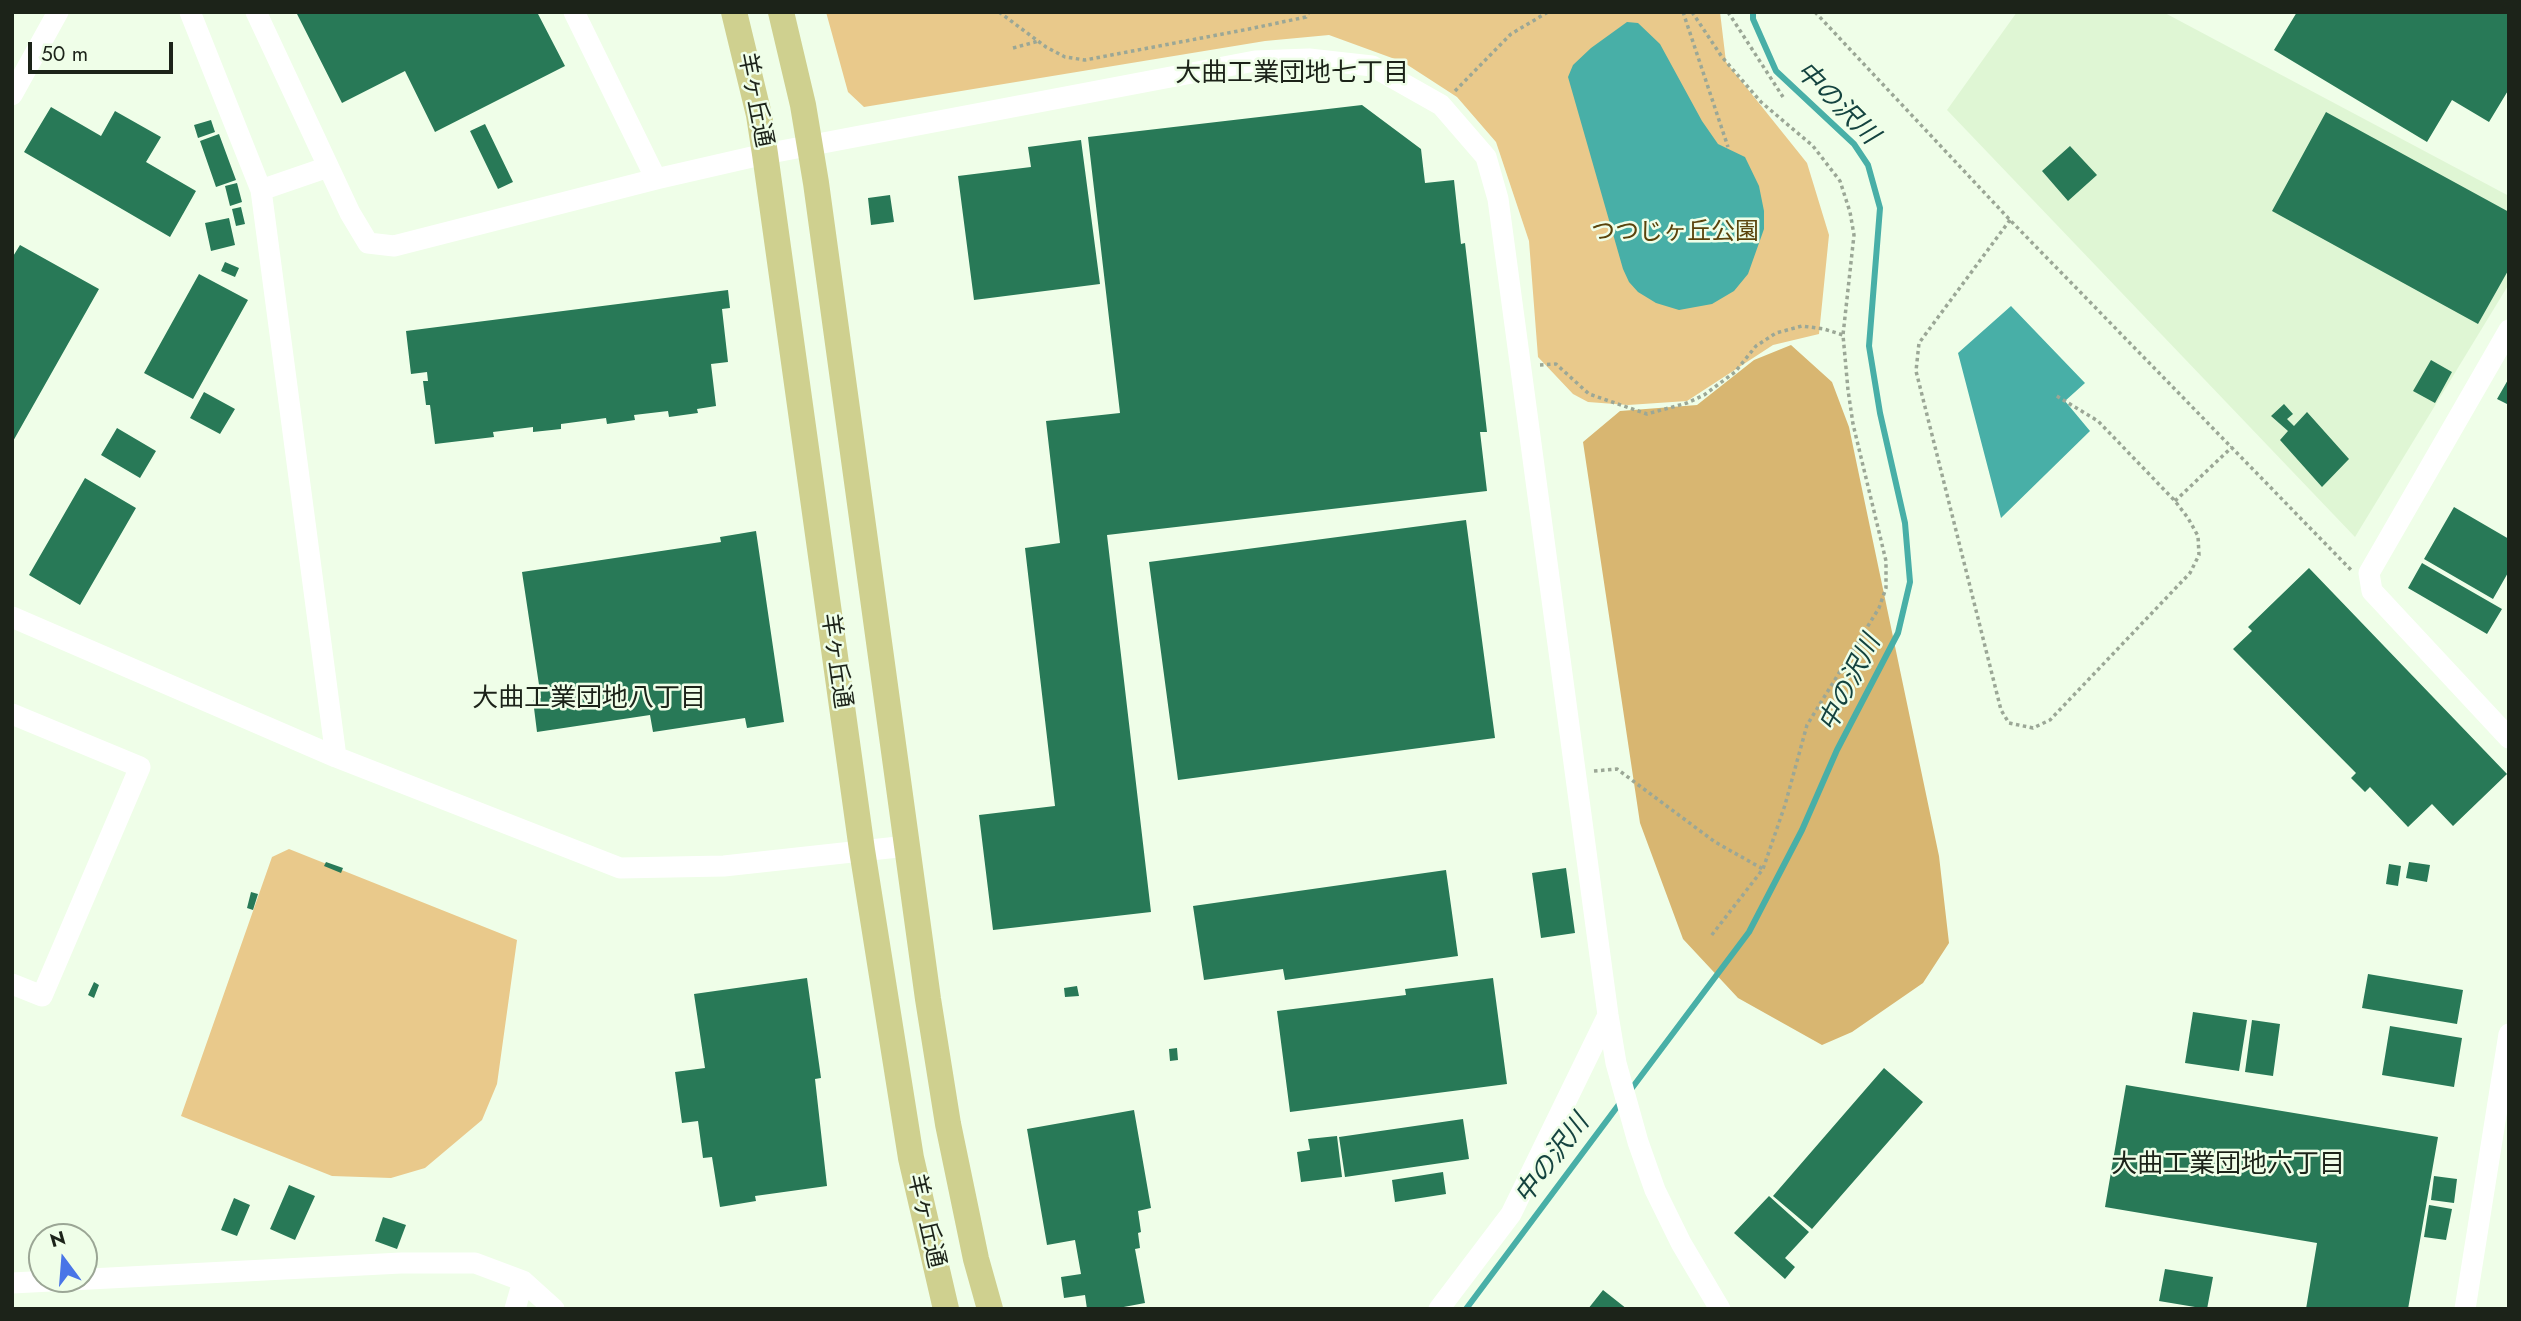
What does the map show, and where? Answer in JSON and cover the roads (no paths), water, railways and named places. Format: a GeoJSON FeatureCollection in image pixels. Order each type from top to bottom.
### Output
{"type":"FeatureCollection","features":[{"type":"Feature","properties":{"kind":"main road","name":"羊ヶ丘通"},"geometry":{"type":"LineString","coordinates":[[734,12],[759,115],[765,153],[862,850],[911,1158],[946,1309]]}},
{"type":"Feature","properties":{"kind":"main road","name":"羊ヶ丘通"},"geometry":{"type":"LineString","coordinates":[[781,12],[809,144],[928,999],[948,1124],[975,1259],[990,1309]]}},
{"type":"Feature","properties":{"kind":"street"},"geometry":{"type":"LineString","coordinates":[[12,95],[58,12]]}},
{"type":"Feature","properties":{"kind":"street"},"geometry":{"type":"LineString","coordinates":[[190,12],[261,190],[336,757]]}},
{"type":"Feature","properties":{"kind":"street"},"geometry":{"type":"LineString","coordinates":[[256,12],[350,214],[368,243],[394,246],[656,178],[765,153],[1255,61],[1309,59],[1372,66],[1441,105],[1486,157],[1498,200],[1616,1063],[1655,1190],[1681,1243],[1720,1309]]}},
{"type":"Feature","properties":{"kind":"street"},"geometry":{"type":"LineString","coordinates":[[573,12],[656,178]]}},
{"type":"Feature","properties":{"kind":"street"},"geometry":{"type":"LineString","coordinates":[[261,190],[328,167]]}},
{"type":"Feature","properties":{"kind":"street"},"geometry":{"type":"LineString","coordinates":[[2509,330],[2370,573],[2372,591],[2509,738]]}},
{"type":"Feature","properties":{"kind":"street"},"geometry":{"type":"LineString","coordinates":[[12,617],[336,757],[620,869],[724,866],[907,846]]}},
{"type":"Feature","properties":{"kind":"street"},"geometry":{"type":"LineString","coordinates":[[12,713],[140,767],[42,996],[12,984]]}},
{"type":"Feature","properties":{"kind":"street"},"geometry":{"type":"LineString","coordinates":[[1438,1309],[1511,1214],[1608,1015]]}},
{"type":"Feature","properties":{"kind":"street"},"geometry":{"type":"LineString","coordinates":[[2465,1309],[2509,1034]]}},
{"type":"Feature","properties":{"kind":"street"},"geometry":{"type":"LineString","coordinates":[[12,1283],[401,1264],[475,1263],[523,1280],[554,1309]]}},
{"type":"Feature","properties":{"kind":"street"},"geometry":{"type":"LineString","coordinates":[[515,1309],[523,1280]]}},
{"type":"Feature","properties":{"kind":"water"},"geometry":{"type":"Polygon","coordinates":[[[1627,22],[1638,23],[1660,44],[1702,121],[1718,144],[1745,157],[1759,186],[1764,229],[1748,274],[1734,291],[1712,304],[1679,310],[1656,303],[1638,292],[1623,269],[1568,77],[1573,65],[1591,48],[1627,22]]]}},
{"type":"Feature","properties":{"kind":"water"},"geometry":{"type":"Polygon","coordinates":[[[2011,306],[2085,383],[2065,401],[2090,431],[2001,518],[1958,353],[2011,306]]]}},
{"type":"Feature","properties":{"kind":"waterway","name":"中の沢川"},"geometry":{"type":"LineString","coordinates":[[1629,1092],[1749,932],[1802,830],[1837,750],[1898,633],[1910,582],[1905,523],[1880,413],[1869,346],[1880,208],[1868,165],[1854,144],[1776,71],[1753,19],[1753,12]]}},
{"type":"Feature","properties":{"kind":"waterway","name":"中の沢川"},"geometry":{"type":"LineString","coordinates":[[1466,1309],[1620,1103]]}},
{"type":"Feature","properties":{"kind":"district","name":"大曲工業団地七丁目"},"geometry":{"type":"Point","coordinates":[1292,75]}},
{"type":"Feature","properties":{"kind":"district","name":"大曲工業団地八丁目"},"geometry":{"type":"Point","coordinates":[589,700]}},
{"type":"Feature","properties":{"kind":"district","name":"大曲工業団地六丁目"},"geometry":{"type":"Point","coordinates":[2228,1166]}},
{"type":"Feature","properties":{"kind":"park label","name":"つつじヶ丘公園"},"geometry":{"type":"Point","coordinates":[1675,233]}}]}
